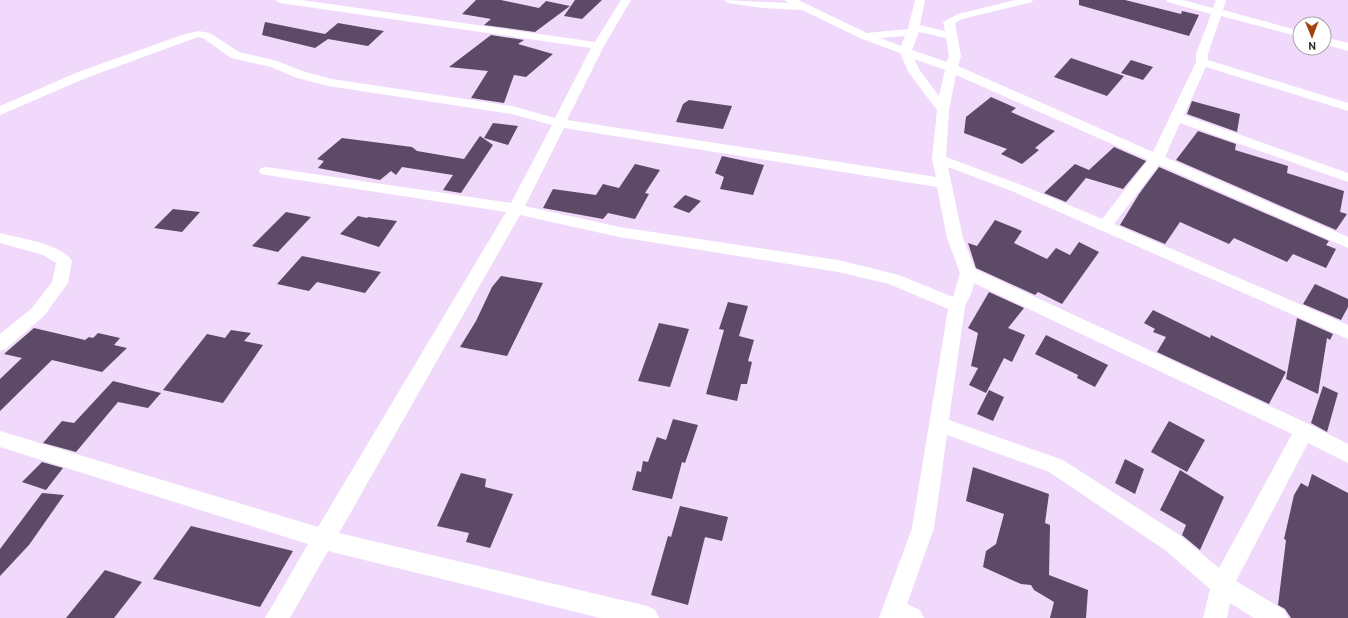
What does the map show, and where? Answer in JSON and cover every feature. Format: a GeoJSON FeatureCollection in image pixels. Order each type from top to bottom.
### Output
{"type":"FeatureCollection","features":[{"type":"Feature","properties":{"kind":"street"},"geometry":{"type":"LineString","coordinates":[[280,0],[598,46]]}},
{"type":"Feature","properties":{"kind":"street"},"geometry":{"type":"LineString","coordinates":[[278,618],[516,209],[598,46],[626,0]]}},
{"type":"Feature","properties":{"kind":"street"},"geometry":{"type":"LineString","coordinates":[[728,0],[762,5],[805,7]]}},
{"type":"Feature","properties":{"kind":"street"},"geometry":{"type":"LineString","coordinates":[[790,0],[866,37],[951,68],[1348,243]]}},
{"type":"Feature","properties":{"kind":"street"},"geometry":{"type":"LineString","coordinates":[[920,0],[914,29],[905,52],[918,77],[943,110]]}},
{"type":"Feature","properties":{"kind":"street"},"geometry":{"type":"LineString","coordinates":[[899,615],[923,528],[940,425],[957,306],[964,292],[968,273],[955,238],[939,159],[943,110],[951,68],[955,56],[949,25],[951,19],[1028,0]]}},
{"type":"Feature","properties":{"kind":"street"},"geometry":{"type":"LineString","coordinates":[[1171,0],[1218,6],[1292,31]]}},
{"type":"Feature","properties":{"kind":"street"},"geometry":{"type":"LineString","coordinates":[[1105,225],[1157,158],[1202,62],[1202,54],[1218,6]]}},
{"type":"Feature","properties":{"kind":"street"},"geometry":{"type":"LineString","coordinates":[[866,37],[914,29],[951,36]]}},
{"type":"Feature","properties":{"kind":"street"},"geometry":{"type":"LineString","coordinates":[[0,111],[82,75],[198,34],[206,35],[235,55],[259,62],[273,64],[301,75],[332,83],[512,110],[559,123],[944,184]]}},
{"type":"Feature","properties":{"kind":"street"},"geometry":{"type":"LineString","coordinates":[[1332,42],[1348,47]]}},
{"type":"Feature","properties":{"kind":"street"},"geometry":{"type":"LineString","coordinates":[[1202,62],[1348,107]]}},
{"type":"Feature","properties":{"kind":"street"},"geometry":{"type":"LineString","coordinates":[[1176,117],[1348,178]]}},
{"type":"Feature","properties":{"kind":"street"},"geometry":{"type":"LineString","coordinates":[[939,159],[1019,189],[1105,225],[1348,332]]}},
{"type":"Feature","properties":{"kind":"street"},"geometry":{"type":"LineString","coordinates":[[266,171],[516,209],[620,232],[838,266],[893,279],[957,306]]}},
{"type":"Feature","properties":{"kind":"street"},"geometry":{"type":"LineString","coordinates":[[0,238],[48,251],[64,261],[60,283],[38,312],[0,344]]}},
{"type":"Feature","properties":{"kind":"street"},"geometry":{"type":"LineString","coordinates":[[968,273],[1304,431],[1348,454]]}},
{"type":"Feature","properties":{"kind":"street"},"geometry":{"type":"LineString","coordinates":[[940,425],[1056,466],[1173,543],[1222,585],[1276,618]]}},
{"type":"Feature","properties":{"kind":"street"},"geometry":{"type":"LineString","coordinates":[[1215,618],[1222,585],[1304,431]]}},
{"type":"Feature","properties":{"kind":"street"},"geometry":{"type":"LineString","coordinates":[[0,439],[323,539],[647,618]]}},
{"type":"Feature","properties":{"kind":"building"},"geometry":{"type":"Polygon","coordinates":[[[476,0],[501,0],[539,8],[546,1],[570,6],[535,32],[484,25],[491,19],[462,14],[476,0]]]}},
{"type":"Feature","properties":{"kind":"building"},"geometry":{"type":"Polygon","coordinates":[[[575,0],[602,0],[582,19],[564,16],[575,0]]]}},
{"type":"Feature","properties":{"kind":"building"},"geometry":{"type":"Polygon","coordinates":[[[1079,0],[1125,0],[1181,14],[1182,11],[1199,15],[1189,36],[1079,5],[1079,0]]]}},
{"type":"Feature","properties":{"kind":"building"},"geometry":{"type":"Polygon","coordinates":[[[265,22],[325,34],[338,23],[384,31],[368,46],[328,39],[315,48],[262,35],[265,22]]]}},
{"type":"Feature","properties":{"kind":"building"},"geometry":{"type":"Polygon","coordinates":[[[491,35],[524,40],[518,44],[553,54],[526,77],[514,75],[504,103],[471,98],[488,71],[449,67],[491,35]]]}},
{"type":"Feature","properties":{"kind":"building"},"geometry":{"type":"Polygon","coordinates":[[[1071,58],[1124,76],[1107,96],[1054,77],[1071,58]]]}},
{"type":"Feature","properties":{"kind":"building"},"geometry":{"type":"Polygon","coordinates":[[[1131,60],[1153,67],[1143,80],[1121,73],[1131,60]]]}},
{"type":"Feature","properties":{"kind":"building"},"geometry":{"type":"Polygon","coordinates":[[[991,97],[1016,108],[1011,112],[1055,131],[1035,148],[1039,150],[1022,164],[1001,154],[1007,149],[964,133],[966,117],[991,97]]]}},
{"type":"Feature","properties":{"kind":"building"},"geometry":{"type":"Polygon","coordinates":[[[689,100],[732,106],[723,129],[676,122],[683,104],[689,100]]]}},
{"type":"Feature","properties":{"kind":"building"},"geometry":{"type":"Polygon","coordinates":[[[1192,101],[1240,114],[1237,132],[1187,114],[1192,101]]]}},
{"type":"Feature","properties":{"kind":"building"},"geometry":{"type":"Polygon","coordinates":[[[493,123],[518,126],[508,145],[484,138],[493,123]]]}},
{"type":"Feature","properties":{"kind":"building"},"geometry":{"type":"Polygon","coordinates":[[[1198,131],[1236,144],[1235,150],[1288,166],[1287,173],[1344,191],[1340,212],[1347,214],[1336,230],[1176,160],[1198,131]]]}},
{"type":"Feature","properties":{"kind":"building"},"geometry":{"type":"Polygon","coordinates":[[[480,136],[493,145],[461,193],[443,190],[453,175],[402,167],[396,175],[391,171],[380,180],[318,168],[324,161],[317,159],[342,138],[412,147],[417,151],[464,159],[480,136]]]}},
{"type":"Feature","properties":{"kind":"building"},"geometry":{"type":"Polygon","coordinates":[[[1114,147],[1146,161],[1123,189],[1086,178],[1066,202],[1044,193],[1075,164],[1089,170],[1114,147]]]}},
{"type":"Feature","properties":{"kind":"building"},"geometry":{"type":"Polygon","coordinates":[[[722,156],[764,165],[753,195],[720,189],[724,177],[715,173],[722,156]]]}},
{"type":"Feature","properties":{"kind":"building"},"geometry":{"type":"Polygon","coordinates":[[[635,164],[660,170],[645,193],[649,194],[635,219],[608,213],[603,219],[543,208],[553,189],[596,195],[603,184],[619,188],[635,164]]]}},
{"type":"Feature","properties":{"kind":"building"},"geometry":{"type":"Polygon","coordinates":[[[1159,167],[1329,241],[1326,245],[1336,249],[1326,268],[1293,254],[1287,262],[1234,238],[1229,244],[1180,222],[1165,244],[1120,225],[1139,194],[1159,167]]]}},
{"type":"Feature","properties":{"kind":"building"},"geometry":{"type":"Polygon","coordinates":[[[685,195],[701,201],[689,213],[673,207],[685,195]]]}},
{"type":"Feature","properties":{"kind":"building"},"geometry":{"type":"Polygon","coordinates":[[[173,209],[200,212],[182,232],[154,228],[173,209]]]}},
{"type":"Feature","properties":{"kind":"building"},"geometry":{"type":"Polygon","coordinates":[[[286,212],[311,217],[278,252],[252,246],[286,212]]]}},
{"type":"Feature","properties":{"kind":"building"},"geometry":{"type":"Polygon","coordinates":[[[358,216],[397,221],[379,247],[340,234],[358,216]]]}},
{"type":"Feature","properties":{"kind":"building"},"geometry":{"type":"Polygon","coordinates":[[[995,220],[1022,231],[1014,243],[1047,259],[1056,248],[1070,255],[1079,242],[1099,252],[1062,304],[1038,292],[1035,295],[976,268],[968,243],[977,246],[995,220]]]}},
{"type":"Feature","properties":{"kind":"building"},"geometry":{"type":"Polygon","coordinates":[[[302,256],[381,272],[365,293],[317,282],[309,291],[277,284],[302,256]]]}},
{"type":"Feature","properties":{"kind":"building"},"geometry":{"type":"Polygon","coordinates":[[[501,276],[543,283],[507,356],[460,347],[476,321],[492,287],[501,276]]]}},
{"type":"Feature","properties":{"kind":"building"},"geometry":{"type":"Polygon","coordinates":[[[1315,284],[1348,299],[1348,307],[1341,320],[1303,304],[1315,284]]]}},
{"type":"Feature","properties":{"kind":"building"},"geometry":{"type":"Polygon","coordinates":[[[989,292],[1024,308],[1008,328],[1025,335],[1012,362],[1004,358],[986,393],[969,385],[978,368],[971,366],[978,333],[968,328],[989,292]]]}},
{"type":"Feature","properties":{"kind":"building"},"geometry":{"type":"Polygon","coordinates":[[[728,302],[748,306],[739,336],[754,340],[748,361],[752,362],[747,384],[741,384],[737,401],[706,394],[724,330],[719,329],[728,302]]]}},
{"type":"Feature","properties":{"kind":"building"},"geometry":{"type":"Polygon","coordinates":[[[1153,310],[1210,338],[1211,335],[1286,372],[1269,404],[1157,352],[1166,337],[1153,332],[1155,329],[1144,323],[1153,310]]]}},
{"type":"Feature","properties":{"kind":"building"},"geometry":{"type":"Polygon","coordinates":[[[1297,318],[1333,334],[1330,340],[1327,338],[1318,394],[1286,379],[1297,318]]]}},
{"type":"Feature","properties":{"kind":"building"},"geometry":{"type":"Polygon","coordinates":[[[659,323],[689,329],[670,387],[638,381],[659,323]]]}},
{"type":"Feature","properties":{"kind":"building"},"geometry":{"type":"Polygon","coordinates":[[[34,328],[85,340],[89,337],[93,338],[98,333],[120,338],[114,345],[127,348],[102,372],[52,360],[0,411],[0,379],[22,358],[4,354],[34,328]]]}},
{"type":"Feature","properties":{"kind":"building"},"geometry":{"type":"Polygon","coordinates":[[[231,330],[251,333],[244,341],[263,345],[223,403],[163,390],[207,334],[225,338],[231,330]]]}},
{"type":"Feature","properties":{"kind":"building"},"geometry":{"type":"Polygon","coordinates":[[[1046,335],[1108,365],[1095,387],[1077,378],[1078,375],[1035,354],[1046,335]]]}},
{"type":"Feature","properties":{"kind":"building"},"geometry":{"type":"Polygon","coordinates":[[[113,381],[161,393],[148,408],[118,402],[76,452],[43,443],[62,421],[74,423],[113,381]]]}},
{"type":"Feature","properties":{"kind":"building"},"geometry":{"type":"Polygon","coordinates":[[[1323,386],[1338,393],[1327,432],[1311,423],[1323,386]]]}},
{"type":"Feature","properties":{"kind":"building"},"geometry":{"type":"Polygon","coordinates":[[[989,390],[1004,397],[993,421],[977,414],[989,390]]]}},
{"type":"Feature","properties":{"kind":"building"},"geometry":{"type":"Polygon","coordinates":[[[673,419],[698,425],[685,463],[682,462],[672,499],[632,490],[637,471],[641,472],[643,461],[648,462],[657,437],[666,440],[673,419]]]}},
{"type":"Feature","properties":{"kind":"building"},"geometry":{"type":"Polygon","coordinates":[[[1169,421],[1205,440],[1187,472],[1151,452],[1169,421]]]}},
{"type":"Feature","properties":{"kind":"building"},"geometry":{"type":"Polygon","coordinates":[[[1125,459],[1144,469],[1135,494],[1115,483],[1125,459]]]}},
{"type":"Feature","properties":{"kind":"building"},"geometry":{"type":"Polygon","coordinates":[[[42,462],[63,468],[46,490],[22,482],[42,462]]]}},
{"type":"Feature","properties":{"kind":"building"},"geometry":{"type":"Polygon","coordinates":[[[973,467],[1049,494],[1045,523],[1050,525],[1049,575],[1088,590],[1086,618],[1050,618],[1054,602],[1034,590],[1031,585],[1021,584],[983,567],[986,551],[996,544],[1004,514],[966,501],[973,467]]]}},
{"type":"Feature","properties":{"kind":"building"},"geometry":{"type":"Polygon","coordinates":[[[1180,470],[1224,497],[1200,550],[1182,535],[1186,525],[1160,510],[1180,470]]]}},
{"type":"Feature","properties":{"kind":"building"},"geometry":{"type":"Polygon","coordinates":[[[461,473],[486,479],[485,487],[513,494],[490,548],[466,542],[469,533],[437,526],[461,473]]]}},
{"type":"Feature","properties":{"kind":"building"},"geometry":{"type":"Polygon","coordinates":[[[1312,474],[1348,493],[1348,618],[1291,618],[1285,609],[1278,605],[1286,540],[1284,539],[1294,495],[1301,483],[1308,487],[1312,474]]]}},
{"type":"Feature","properties":{"kind":"building"},"geometry":{"type":"Polygon","coordinates":[[[42,493],[64,495],[29,545],[0,576],[0,549],[42,493]]]}},
{"type":"Feature","properties":{"kind":"building"},"geometry":{"type":"Polygon","coordinates":[[[680,506],[728,517],[722,541],[705,537],[688,605],[651,595],[668,536],[671,537],[680,506]]]}},
{"type":"Feature","properties":{"kind":"building"},"geometry":{"type":"Polygon","coordinates":[[[191,526],[293,551],[260,607],[153,579],[191,526]]]}},
{"type":"Feature","properties":{"kind":"building"},"geometry":{"type":"Polygon","coordinates":[[[105,570],[142,582],[114,618],[66,618],[105,570]]]}}]}
